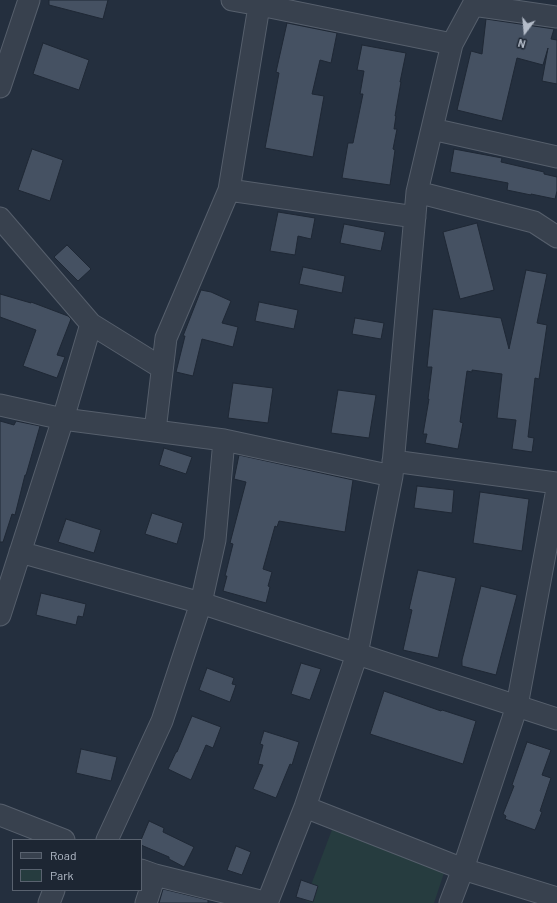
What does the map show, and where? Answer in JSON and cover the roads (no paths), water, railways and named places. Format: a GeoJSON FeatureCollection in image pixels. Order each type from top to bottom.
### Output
{"type":"FeatureCollection","features":[{"type":"Feature","properties":{"kind":"street"},"geometry":{"type":"LineString","coordinates":[[0,87],[29,0]]}},
{"type":"Feature","properties":{"kind":"street"},"geometry":{"type":"LineString","coordinates":[[232,0],[260,2],[452,44]]}},
{"type":"Feature","properties":{"kind":"street"},"geometry":{"type":"LineString","coordinates":[[155,431],[166,338],[229,190],[260,2]]}},
{"type":"Feature","properties":{"kind":"street"},"geometry":{"type":"LineString","coordinates":[[146,903],[148,873],[268,903],[305,807],[357,654],[393,468],[417,192],[452,44],[477,3],[557,17]]}},
{"type":"Feature","properties":{"kind":"street"},"geometry":{"type":"LineString","coordinates":[[432,129],[557,157]]}},
{"type":"Feature","properties":{"kind":"street"},"geometry":{"type":"LineString","coordinates":[[229,190],[415,217]]}},
{"type":"Feature","properties":{"kind":"street"},"geometry":{"type":"LineString","coordinates":[[417,192],[534,222],[557,237]]}},
{"type":"Feature","properties":{"kind":"street"},"geometry":{"type":"LineString","coordinates":[[0,218],[91,324],[162,368]]}},
{"type":"Feature","properties":{"kind":"street"},"geometry":{"type":"LineString","coordinates":[[0,615],[63,419],[91,324]]}},
{"type":"Feature","properties":{"kind":"street"},"geometry":{"type":"LineString","coordinates":[[0,405],[63,419],[224,440],[393,468],[557,483]]}},
{"type":"Feature","properties":{"kind":"street"},"geometry":{"type":"LineString","coordinates":[[107,839],[162,721],[201,603],[214,540],[224,440]]}},
{"type":"Feature","properties":{"kind":"street"},"geometry":{"type":"LineString","coordinates":[[450,903],[463,869],[517,706],[557,489]]}},
{"type":"Feature","properties":{"kind":"street"},"geometry":{"type":"LineString","coordinates":[[20,552],[201,603],[557,720]]}},
{"type":"Feature","properties":{"kind":"street"},"geometry":{"type":"LineString","coordinates":[[305,807],[463,869],[557,898]]}},
{"type":"Feature","properties":{"kind":"street"},"geometry":{"type":"LineString","coordinates":[[0,815],[61,839]]}},
{"type":"Feature","properties":{"kind":"street"},"geometry":{"type":"LineString","coordinates":[[50,903],[54,891]]}}]}
